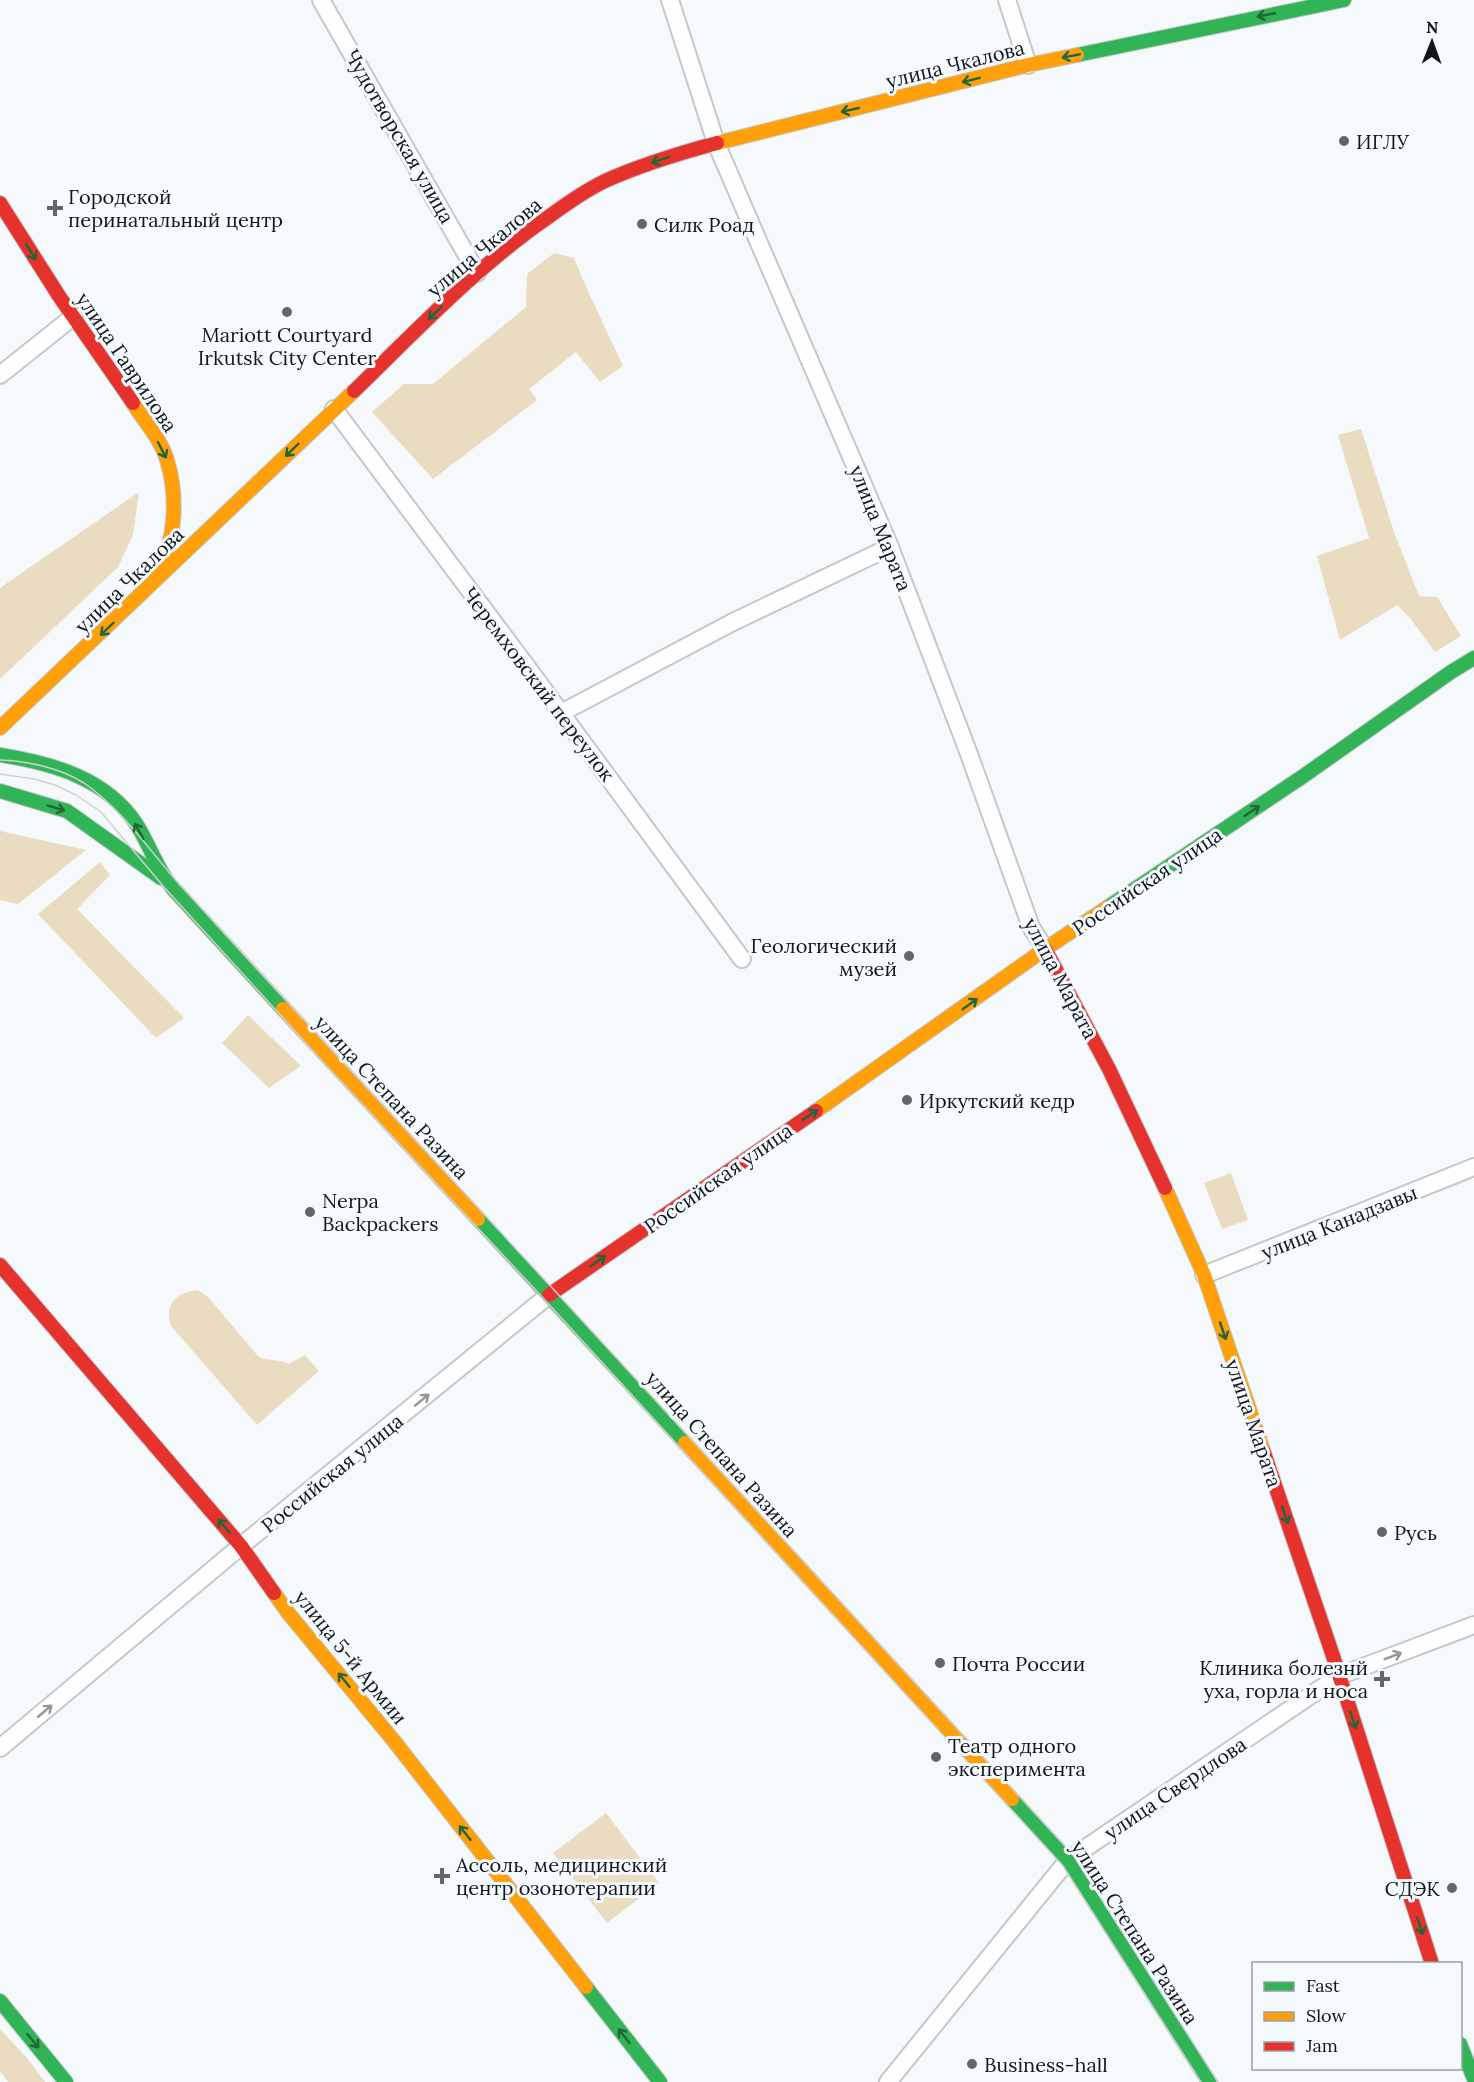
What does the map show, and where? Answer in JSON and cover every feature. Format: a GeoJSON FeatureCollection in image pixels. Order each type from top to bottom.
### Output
{"type":"FeatureCollection","features":[{"type":"Feature","properties":{"kind":"main road","name":"улица Чкалова"},"geometry":{"type":"LineString","coordinates":[[0,728],[149,589],[477,273],[521,236],[575,198],[606,180],[716,143],[1028,65],[1344,0]]}},
{"type":"Feature","properties":{"kind":"main road","name":"улица Гаврилова"},"geometry":{"type":"LineString","coordinates":[[0,203],[59,296],[155,436],[167,458],[171,484],[172,527],[166,559],[149,589]]}},
{"type":"Feature","properties":{"kind":"main road","name":"Российская улица"},"geometry":{"type":"LineString","coordinates":[[549,1295],[841,1094],[1045,949],[1302,777],[1474,658]]}},
{"type":"Feature","properties":{"kind":"main road","name":"улица Степана Разина"},"geometry":{"type":"LineString","coordinates":[[0,755],[36,760],[73,772],[103,791],[128,813],[167,882]]}},
{"type":"Feature","properties":{"kind":"main road","name":"улица Степана Разина"},"geometry":{"type":"LineString","coordinates":[[0,791],[68,811],[167,882],[1068,1860],[1209,2082]]}},
{"type":"Feature","properties":{"kind":"main road","name":"улица Марата"},"geometry":{"type":"LineString","coordinates":[[1045,949],[1098,1047],[1204,1275],[1339,1676],[1431,1962]]}},
{"type":"Feature","properties":{"kind":"main road","name":"улица 5-й Армии"},"geometry":{"type":"LineString","coordinates":[[0,1265],[241,1546],[290,1614],[403,1754],[660,2082]]}},
{"type":"Feature","properties":{"kind":"main road"},"geometry":{"type":"LineString","coordinates":[[0,2001],[66,2082]]}},
{"type":"Feature","properties":{"kind":"main road"},"geometry":{"type":"LineString","coordinates":[[1462,2047],[1474,2079]]}},
{"type":"Feature","properties":{"kind":"street","name":"Чудотворская улица"},"geometry":{"type":"LineString","coordinates":[[321,0],[477,273]]}},
{"type":"Feature","properties":{"kind":"street","name":"улица Марата"},"geometry":{"type":"LineString","coordinates":[[670,0],[716,143],[890,547],[969,754],[1031,927],[1045,949]]}},
{"type":"Feature","properties":{"kind":"street"},"geometry":{"type":"LineString","coordinates":[[1007,0],[1028,65]]}},
{"type":"Feature","properties":{"kind":"street"},"geometry":{"type":"LineString","coordinates":[[0,375],[74,316]]}},
{"type":"Feature","properties":{"kind":"street","name":"Черемховский переулок"},"geometry":{"type":"LineString","coordinates":[[334,409],[742,959]]}},
{"type":"Feature","properties":{"kind":"street"},"geometry":{"type":"LineString","coordinates":[[561,713],[731,623],[890,547]]}},
{"type":"Feature","properties":{"kind":"street","name":"улица Канадзавы"},"geometry":{"type":"LineString","coordinates":[[1204,1275],[1474,1167]]}},
{"type":"Feature","properties":{"kind":"street","name":"Российская улица"},"geometry":{"type":"LineString","coordinates":[[0,1748],[241,1546],[549,1295]]}},
{"type":"Feature","properties":{"kind":"street","name":"улица Свердлова"},"geometry":{"type":"LineString","coordinates":[[888,2082],[1068,1860],[1339,1676],[1474,1625]]}},
{"type":"Feature","properties":{"kind":"shaded area"},"geometry":{"type":"Polygon","coordinates":[[[554,253],[574,258],[623,366],[600,382],[576,352],[529,389],[537,400],[433,479],[372,412],[404,384],[433,384],[526,307],[527,274],[554,253]]]}},
{"type":"Feature","properties":{"kind":"shaded area"},"geometry":{"type":"Polygon","coordinates":[[[1361,429],[1394,532],[1419,596],[1437,597],[1461,636],[1435,652],[1410,618],[1397,605],[1340,640],[1317,556],[1369,538],[1338,435],[1361,429]]]}},
{"type":"Feature","properties":{"kind":"shaded area"},"geometry":{"type":"Polygon","coordinates":[[[139,492],[133,535],[118,567],[0,679],[0,588],[139,492]]]}},
{"type":"Feature","properties":{"kind":"shaded area"},"geometry":{"type":"Polygon","coordinates":[[[0,831],[86,850],[18,904],[0,900],[0,831]]]}},
{"type":"Feature","properties":{"kind":"shaded area"},"geometry":{"type":"Polygon","coordinates":[[[100,862],[110,875],[77,909],[184,1018],[156,1038],[38,914],[100,862]]]}},
{"type":"Feature","properties":{"kind":"shaded area"},"geometry":{"type":"Polygon","coordinates":[[[248,1015],[301,1066],[269,1088],[222,1043],[248,1015]]]}},
{"type":"Feature","properties":{"kind":"shaded area"},"geometry":{"type":"Polygon","coordinates":[[[1231,1173],[1248,1220],[1222,1229],[1204,1183],[1231,1173]]]}},
{"type":"Feature","properties":{"kind":"shaded area"},"geometry":{"type":"Polygon","coordinates":[[[198,1290],[209,1298],[258,1356],[289,1364],[305,1355],[319,1371],[257,1425],[171,1326],[169,1311],[174,1300],[190,1291],[198,1290]]]}},
{"type":"Feature","properties":{"kind":"shaded area"},"geometry":{"type":"Polygon","coordinates":[[[606,1813],[659,1883],[607,1923],[553,1853],[606,1813]]]}},
{"type":"Feature","properties":{"kind":"shaded area"},"geometry":{"type":"Polygon","coordinates":[[[0,2029],[27,2058],[45,2082],[8,2082],[0,2071],[0,2029]]]}},
{"type":"Feature","properties":{"kind":"tram line"},"geometry":{"type":"LineString","coordinates":[[0,760],[44,766],[65,773],[84,783],[109,803],[173,877],[1074,1856],[1218,2082]]}},
{"type":"Feature","properties":{"kind":"tram line"},"geometry":{"type":"LineString","coordinates":[[0,774],[55,785],[76,795],[101,812],[163,886],[324,1063],[544,1299],[1063,1866],[1201,2082]]}},
{"type":"Feature","properties":{"kind":"traffic: fast"},"geometry":{"type":"LineString","coordinates":[[1077,55],[1344,0]]}},
{"type":"Feature","properties":{"kind":"traffic: fast"},"geometry":{"type":"LineString","coordinates":[[1108,907],[1474,658]]}},
{"type":"Feature","properties":{"kind":"traffic: fast"},"geometry":{"type":"LineString","coordinates":[[0,755],[58,768],[94,784],[110,795],[137,825],[163,875],[174,890],[283,1009]]}},
{"type":"Feature","properties":{"kind":"traffic: fast"},"geometry":{"type":"LineString","coordinates":[[0,791],[67,811],[161,878]]}},
{"type":"Feature","properties":{"kind":"traffic: fast"},"geometry":{"type":"LineString","coordinates":[[478,1219],[685,1443]]}},
{"type":"Feature","properties":{"kind":"traffic: fast"},"geometry":{"type":"LineString","coordinates":[[1012,1799],[1068,1860],[1209,2082]]}},
{"type":"Feature","properties":{"kind":"traffic: fast"},"geometry":{"type":"LineString","coordinates":[[586,1987],[660,2082]]}},
{"type":"Feature","properties":{"kind":"traffic: fast"},"geometry":{"type":"LineString","coordinates":[[0,2001],[66,2082]]}},
{"type":"Feature","properties":{"kind":"traffic: fast"},"geometry":{"type":"LineString","coordinates":[[1462,2049],[1474,2079]]}},
{"type":"Feature","properties":{"kind":"traffic: slow"},"geometry":{"type":"LineString","coordinates":[[717,143],[1028,65],[1077,55]]}},
{"type":"Feature","properties":{"kind":"traffic: slow"},"geometry":{"type":"LineString","coordinates":[[0,728],[354,391]]}},
{"type":"Feature","properties":{"kind":"traffic: slow"},"geometry":{"type":"LineString","coordinates":[[133,403],[157,437],[167,460],[173,488],[171,533],[168,548],[157,574]]}},
{"type":"Feature","properties":{"kind":"traffic: slow"},"geometry":{"type":"LineString","coordinates":[[816,1111],[1108,907]]}},
{"type":"Feature","properties":{"kind":"traffic: slow"},"geometry":{"type":"LineString","coordinates":[[283,1009],[478,1219]]}},
{"type":"Feature","properties":{"kind":"traffic: slow"},"geometry":{"type":"LineString","coordinates":[[1165,1188],[1204,1275],[1263,1450]]}},
{"type":"Feature","properties":{"kind":"traffic: slow"},"geometry":{"type":"LineString","coordinates":[[685,1443],[1012,1799]]}},
{"type":"Feature","properties":{"kind":"traffic: slow"},"geometry":{"type":"LineString","coordinates":[[274,1593],[394,1741],[586,1987]]}},
{"type":"Feature","properties":{"kind":"traffic: jam"},"geometry":{"type":"LineString","coordinates":[[354,391],[471,278],[521,237],[582,193],[618,175],[717,143]]}},
{"type":"Feature","properties":{"kind":"traffic: jam"},"geometry":{"type":"LineString","coordinates":[[0,203],[59,296],[133,403]]}},
{"type":"Feature","properties":{"kind":"traffic: jam"},"geometry":{"type":"LineString","coordinates":[[1045,949],[1109,1069],[1165,1188]]}},
{"type":"Feature","properties":{"kind":"traffic: jam"},"geometry":{"type":"LineString","coordinates":[[549,1295],[816,1111]]}},
{"type":"Feature","properties":{"kind":"traffic: jam"},"geometry":{"type":"LineString","coordinates":[[0,1265],[241,1546],[274,1593]]}},
{"type":"Feature","properties":{"kind":"traffic: jam"},"geometry":{"type":"LineString","coordinates":[[1263,1450],[1332,1653],[1431,1962]]}},
{"type":"Feature","properties":{"kind":"place","name":"ИГЛУ"},"geometry":{"type":"Point","coordinates":[1344,141]}},
{"type":"Feature","properties":{"kind":"place","name":"Городской перинатальный центр"},"geometry":{"type":"Point","coordinates":[55,208]}},
{"type":"Feature","properties":{"kind":"place","name":"Силк Роад"},"geometry":{"type":"Point","coordinates":[642,224]}},
{"type":"Feature","properties":{"kind":"place","name":"Mariott Courtyard Irkutsk City Center"},"geometry":{"type":"Point","coordinates":[287,312]}},
{"type":"Feature","properties":{"kind":"place","name":"Геологический музей"},"geometry":{"type":"Point","coordinates":[909,956]}},
{"type":"Feature","properties":{"kind":"place","name":"Иркутский кедр"},"geometry":{"type":"Point","coordinates":[907,1100]}},
{"type":"Feature","properties":{"kind":"place","name":"Nerpa Backpackers"},"geometry":{"type":"Point","coordinates":[310,1212]}},
{"type":"Feature","properties":{"kind":"place","name":"Русь"},"geometry":{"type":"Point","coordinates":[1382,1532]}},
{"type":"Feature","properties":{"kind":"place","name":"Почта России"},"geometry":{"type":"Point","coordinates":[940,1663]}},
{"type":"Feature","properties":{"kind":"place","name":"Клиника болезнй уха, горла и носа"},"geometry":{"type":"Point","coordinates":[1382,1679]}},
{"type":"Feature","properties":{"kind":"place","name":"Театр одного эксперимента"},"geometry":{"type":"Point","coordinates":[936,1757]}},
{"type":"Feature","properties":{"kind":"place","name":"Ассоль, медицинский центр озонотерапии"},"geometry":{"type":"Point","coordinates":[442,1876]}},
{"type":"Feature","properties":{"kind":"place","name":"СДЭК"},"geometry":{"type":"Point","coordinates":[1452,1888]}},
{"type":"Feature","properties":{"kind":"place","name":"Business-hall"},"geometry":{"type":"Point","coordinates":[972,2064]}}]}
